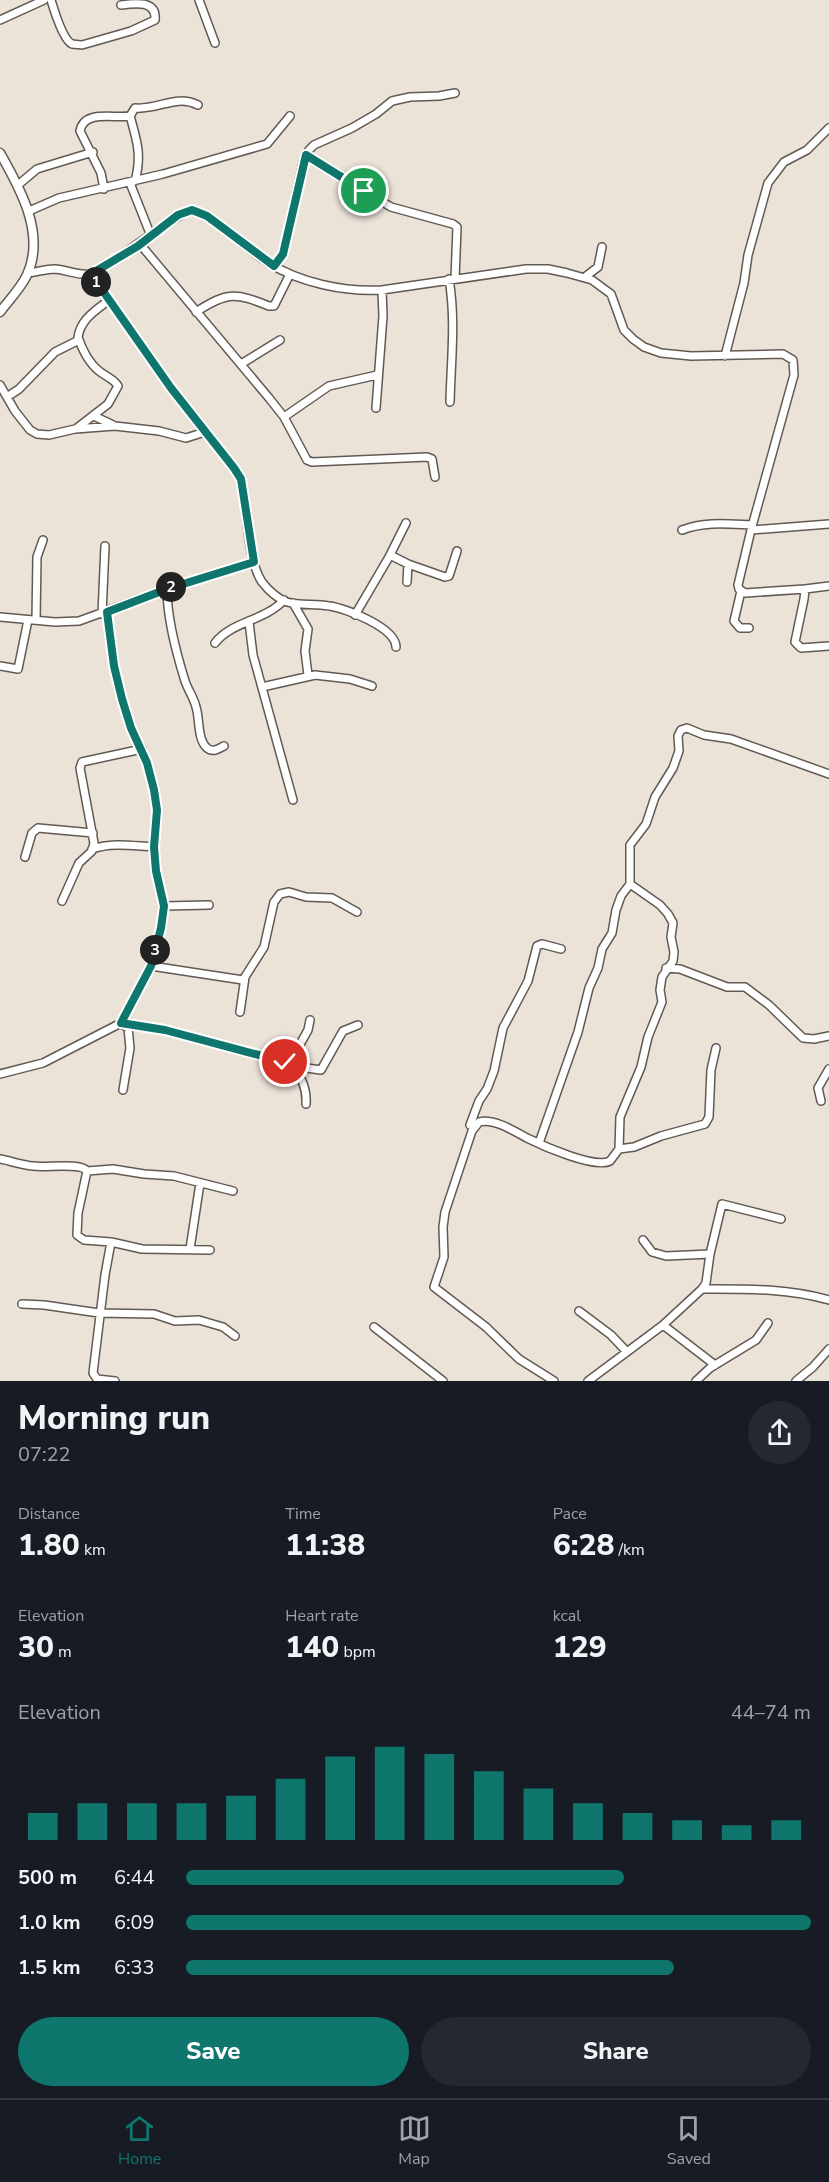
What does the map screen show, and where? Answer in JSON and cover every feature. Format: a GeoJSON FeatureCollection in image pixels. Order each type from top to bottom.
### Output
{"type":"FeatureCollection","features":[{"type":"Feature","properties":{"kind":"main road"},"geometry":{"type":"LineString","coordinates":[[0,153],[29,211],[32,231],[32,258],[28,273],[0,312]]}},
{"type":"Feature","properties":{"kind":"street"},"geometry":{"type":"LineString","coordinates":[[0,20],[44,0]]}},
{"type":"Feature","properties":{"kind":"street"},"geometry":{"type":"LineString","coordinates":[[51,0],[61,28],[69,42],[82,45],[131,31],[155,20],[153,10],[143,2],[121,5]]}},
{"type":"Feature","properties":{"kind":"street"},"geometry":{"type":"LineString","coordinates":[[199,0],[215,43]]}},
{"type":"Feature","properties":{"kind":"street"},"geometry":{"type":"LineString","coordinates":[[274,266],[283,254],[306,155],[319,142],[352,128],[376,114],[392,101],[455,93]]}},
{"type":"Feature","properties":{"kind":"street"},"geometry":{"type":"LineString","coordinates":[[151,236],[133,182],[138,170],[139,144],[130,116],[135,108],[163,105],[176,99],[189,100],[198,105]]}},
{"type":"Feature","properties":{"kind":"street"},"geometry":{"type":"LineString","coordinates":[[104,189],[101,173],[80,131],[81,125],[87,120],[108,116],[130,116]]}},
{"type":"Feature","properties":{"kind":"street"},"geometry":{"type":"LineString","coordinates":[[29,211],[59,198],[133,182],[267,144],[290,116]]}},
{"type":"Feature","properties":{"kind":"street"},"geometry":{"type":"LineString","coordinates":[[725,356],[744,283],[748,255],[768,183],[784,162],[807,150],[829,128]]}},
{"type":"Feature","properties":{"kind":"street"},"geometry":{"type":"LineString","coordinates":[[18,185],[37,169],[92,153]]}},
{"type":"Feature","properties":{"kind":"street"},"geometry":{"type":"LineString","coordinates":[[306,155],[391,207],[458,227],[452,279],[454,325],[450,402]]}},
{"type":"Feature","properties":{"kind":"street"},"geometry":{"type":"LineString","coordinates":[[28,273],[55,269],[91,274],[140,244],[178,215],[192,210],[207,216],[274,266],[290,274],[332,287],[382,291],[538,268],[585,277],[601,285],[611,294],[624,330],[644,346],[661,353],[725,356],[783,354],[793,360],[794,366],[784,413],[751,528],[738,585],[741,591],[734,621],[740,628],[749,628]]}},
{"type":"Feature","properties":{"kind":"street"},"geometry":{"type":"LineString","coordinates":[[140,244],[284,417],[307,460],[312,462],[427,457],[432,459],[435,477]]}},
{"type":"Feature","properties":{"kind":"street"},"geometry":{"type":"LineString","coordinates":[[585,277],[598,267],[602,247]]}},
{"type":"Feature","properties":{"kind":"street"},"geometry":{"type":"LineString","coordinates":[[91,274],[171,388],[241,479],[254,562],[262,582],[284,600],[293,603],[331,606],[355,615],[387,631],[393,637],[396,647]]}},
{"type":"Feature","properties":{"kind":"street"},"geometry":{"type":"LineString","coordinates":[[196,312],[213,301],[237,296],[274,306],[290,274]]}},
{"type":"Feature","properties":{"kind":"street"},"geometry":{"type":"LineString","coordinates":[[376,408],[383,316],[382,291]]}},
{"type":"Feature","properties":{"kind":"street"},"geometry":{"type":"LineString","coordinates":[[75,429],[108,404],[118,386],[116,382],[97,370],[88,358],[78,337],[81,325],[109,300]]}},
{"type":"Feature","properties":{"kind":"street"},"geometry":{"type":"LineString","coordinates":[[7,398],[19,389],[55,352],[79,340]]}},
{"type":"Feature","properties":{"kind":"street"},"geometry":{"type":"LineString","coordinates":[[241,364],[280,340]]}},
{"type":"Feature","properties":{"kind":"street"},"geometry":{"type":"LineString","coordinates":[[284,417],[329,386],[377,375]]}},
{"type":"Feature","properties":{"kind":"street"},"geometry":{"type":"LineString","coordinates":[[0,385],[30,430],[37,434],[49,435],[75,429],[115,426],[159,431],[186,438],[205,432]]}},
{"type":"Feature","properties":{"kind":"street"},"geometry":{"type":"LineString","coordinates":[[94,416],[115,426]]}},
{"type":"Feature","properties":{"kind":"street"},"geometry":{"type":"LineString","coordinates":[[355,615],[406,523]]}},
{"type":"Feature","properties":{"kind":"street"},"geometry":{"type":"LineString","coordinates":[[682,530],[721,523],[751,528],[829,524]]}},
{"type":"Feature","properties":{"kind":"street"},"geometry":{"type":"LineString","coordinates":[[0,666],[18,669],[32,620],[37,557],[43,540]]}},
{"type":"Feature","properties":{"kind":"street"},"geometry":{"type":"LineString","coordinates":[[0,1074],[43,1063],[121,1023],[151,966],[161,928],[164,906],[156,871],[154,847],[157,810],[154,790],[142,749],[131,728],[114,666],[104,613],[105,546]]}},
{"type":"Feature","properties":{"kind":"street"},"geometry":{"type":"LineString","coordinates":[[390,555],[445,577],[449,576],[457,551]]}},
{"type":"Feature","properties":{"kind":"street"},"geometry":{"type":"LineString","coordinates":[[0,617],[79,621],[167,589],[254,562]]}},
{"type":"Feature","properties":{"kind":"street"},"geometry":{"type":"LineString","coordinates":[[407,582],[408,564]]}},
{"type":"Feature","properties":{"kind":"street"},"geometry":{"type":"LineString","coordinates":[[741,591],[748,593],[829,586]]}},
{"type":"Feature","properties":{"kind":"street"},"geometry":{"type":"LineString","coordinates":[[167,589],[177,652],[187,687],[196,706],[201,736],[205,747],[210,750],[224,746]]}},
{"type":"Feature","properties":{"kind":"street"},"geometry":{"type":"LineString","coordinates":[[805,589],[795,642],[801,648],[829,646]]}},
{"type":"Feature","properties":{"kind":"street"},"geometry":{"type":"LineString","coordinates":[[215,643],[228,630],[273,610],[284,600]]}},
{"type":"Feature","properties":{"kind":"street"},"geometry":{"type":"LineString","coordinates":[[293,603],[308,629],[305,651],[308,675]]}},
{"type":"Feature","properties":{"kind":"street"},"geometry":{"type":"LineString","coordinates":[[249,622],[251,645],[293,800]]}},
{"type":"Feature","properties":{"kind":"street"},"geometry":{"type":"LineString","coordinates":[[262,687],[308,675],[325,675],[372,686]]}},
{"type":"Feature","properties":{"kind":"street"},"geometry":{"type":"LineString","coordinates":[[539,1143],[579,1032],[589,988],[598,968],[602,949],[612,933],[621,896],[630,884],[630,844],[645,824],[654,797],[673,768],[680,746],[679,733],[683,728],[731,739],[829,774]]}},
{"type":"Feature","properties":{"kind":"street"},"geometry":{"type":"LineString","coordinates":[[96,846],[80,768],[82,762],[142,749]]}},
{"type":"Feature","properties":{"kind":"street"},"geometry":{"type":"LineString","coordinates":[[25,857],[32,833],[38,828],[93,833]]}},
{"type":"Feature","properties":{"kind":"street"},"geometry":{"type":"LineString","coordinates":[[62,901],[79,864],[96,846],[126,844],[154,847]]}},
{"type":"Feature","properties":{"kind":"street"},"geometry":{"type":"LineString","coordinates":[[554,1381],[519,1359],[486,1328],[434,1287],[444,1257],[445,1212],[475,1126],[483,1121],[491,1122],[596,1164],[610,1161],[619,1149],[620,1118],[634,1088],[648,1037],[661,1007],[661,984],[666,968],[673,961],[674,956],[671,937],[673,923],[660,905],[630,884]]}},
{"type":"Feature","properties":{"kind":"street"},"geometry":{"type":"LineString","coordinates":[[151,966],[243,980],[264,947],[274,902],[280,894],[289,892],[306,897],[332,898],[357,912]]}},
{"type":"Feature","properties":{"kind":"street"},"geometry":{"type":"LineString","coordinates":[[164,906],[209,905]]}},
{"type":"Feature","properties":{"kind":"street"},"geometry":{"type":"LineString","coordinates":[[475,1126],[470,1125],[472,1116],[495,1071],[503,1028],[528,981],[537,946],[542,944],[561,949]]}},
{"type":"Feature","properties":{"kind":"street"},"geometry":{"type":"LineString","coordinates":[[666,968],[680,969],[727,987],[748,988],[803,1038],[814,1039],[829,1036]]}},
{"type":"Feature","properties":{"kind":"street"},"geometry":{"type":"LineString","coordinates":[[240,1012],[246,974]]}},
{"type":"Feature","properties":{"kind":"street"},"geometry":{"type":"LineString","coordinates":[[291,1065],[310,1020]]}},
{"type":"Feature","properties":{"kind":"street"},"geometry":{"type":"LineString","coordinates":[[121,1023],[165,1030],[291,1065],[321,1070],[343,1031],[358,1025]]}},
{"type":"Feature","properties":{"kind":"street"},"geometry":{"type":"LineString","coordinates":[[121,1023],[128,1028],[130,1048],[123,1090]]}},
{"type":"Feature","properties":{"kind":"street"},"geometry":{"type":"LineString","coordinates":[[619,1149],[634,1147],[661,1136],[705,1124],[709,1117],[711,1071],[716,1048]]}},
{"type":"Feature","properties":{"kind":"street"},"geometry":{"type":"LineString","coordinates":[[291,1065],[300,1075],[306,1093],[306,1104]]}},
{"type":"Feature","properties":{"kind":"street"},"geometry":{"type":"LineString","coordinates":[[821,1101],[818,1088],[824,1074],[829,1069]]}},
{"type":"Feature","properties":{"kind":"street"},"geometry":{"type":"LineString","coordinates":[[0,1159],[32,1166],[56,1168],[76,1165],[83,1166],[87,1171]]}},
{"type":"Feature","properties":{"kind":"street"},"geometry":{"type":"LineString","coordinates":[[87,1171],[113,1169],[159,1174],[234,1191]]}},
{"type":"Feature","properties":{"kind":"street"},"geometry":{"type":"LineString","coordinates":[[87,1171],[78,1213],[77,1235],[84,1240],[111,1242],[142,1249],[210,1250]]}},
{"type":"Feature","properties":{"kind":"street"},"geometry":{"type":"LineString","coordinates":[[190,1249],[200,1183]]}},
{"type":"Feature","properties":{"kind":"street"},"geometry":{"type":"LineString","coordinates":[[588,1381],[663,1324],[702,1289],[706,1283],[710,1254],[722,1204],[781,1219]]}},
{"type":"Feature","properties":{"kind":"street"},"geometry":{"type":"LineString","coordinates":[[642,1240],[652,1252],[666,1256],[710,1254]]}},
{"type":"Feature","properties":{"kind":"street"},"geometry":{"type":"LineString","coordinates":[[111,1242],[99,1313],[93,1373],[97,1379],[115,1381]]}},
{"type":"Feature","properties":{"kind":"street"},"geometry":{"type":"LineString","coordinates":[[702,1289],[781,1290],[802,1292],[829,1300]]}},
{"type":"Feature","properties":{"kind":"street"},"geometry":{"type":"LineString","coordinates":[[22,1304],[99,1313],[154,1314],[173,1320],[199,1320],[223,1328],[235,1336]]}},
{"type":"Feature","properties":{"kind":"street"},"geometry":{"type":"LineString","coordinates":[[579,1311],[611,1335],[627,1352]]}},
{"type":"Feature","properties":{"kind":"street"},"geometry":{"type":"LineString","coordinates":[[696,1381],[715,1365],[756,1340],[768,1323]]}},
{"type":"Feature","properties":{"kind":"street"},"geometry":{"type":"LineString","coordinates":[[663,1324],[715,1365]]}},
{"type":"Feature","properties":{"kind":"street"},"geometry":{"type":"LineString","coordinates":[[374,1327],[443,1381]]}},
{"type":"Feature","properties":{"kind":"street"},"geometry":{"type":"LineString","coordinates":[[797,1381],[829,1349]]}},
{"type":"Feature","properties":{"kind":"route"},"geometry":{"type":"LineString","coordinates":[[285,1062],[165,1030],[121,1023],[151,966],[164,906],[156,871],[154,847],[157,810],[154,790],[147,763],[131,728],[122,699],[114,666],[107,612],[167,589],[254,562],[241,479],[171,388],[91,274],[138,246],[178,215],[192,210],[207,216],[274,266],[283,254],[306,155],[364,191]]}}]}
